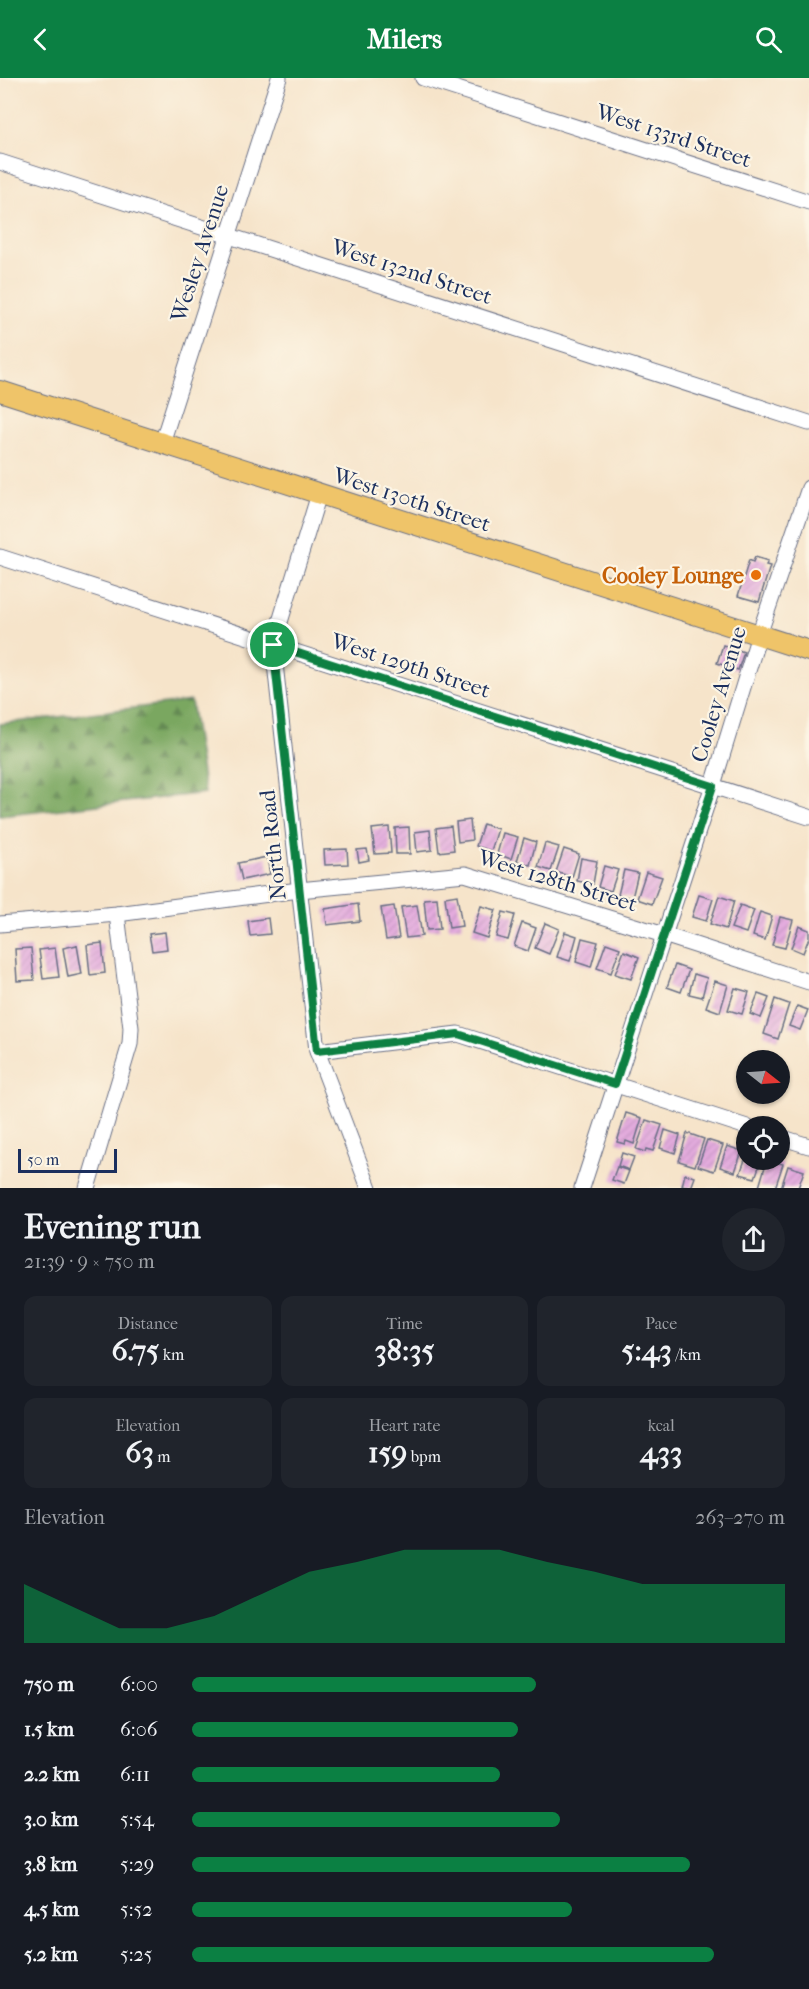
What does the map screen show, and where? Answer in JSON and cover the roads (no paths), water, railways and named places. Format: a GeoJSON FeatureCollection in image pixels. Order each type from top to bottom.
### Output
{"type":"FeatureCollection","features":[{"type":"Feature","properties":{"kind":"main road","name":"West 130th Street"},"geometry":{"type":"LineString","coordinates":[[0,391],[809,651]]}},
{"type":"Feature","properties":{"kind":"street","name":"Wesley Avenue"},"geometry":{"type":"LineString","coordinates":[[162,443],[279,78]]}},
{"type":"Feature","properties":{"kind":"street","name":"West 133rd Street"},"geometry":{"type":"LineString","coordinates":[[423,78],[809,202]]}},
{"type":"Feature","properties":{"kind":"street","name":"West 132nd Street"},"geometry":{"type":"LineString","coordinates":[[0,162],[809,423]]}},
{"type":"Feature","properties":{"kind":"street","name":"Cooley Avenue"},"geometry":{"type":"LineString","coordinates":[[582,1188],[713,786],[759,635],[809,488]]}},
{"type":"Feature","properties":{"kind":"street","name":"North Road"},"geometry":{"type":"LineString","coordinates":[[319,494],[273,645],[317,1051],[369,1188]]}},
{"type":"Feature","properties":{"kind":"street","name":"West 129th Street"},"geometry":{"type":"LineString","coordinates":[[0,557],[809,817]]}},
{"type":"Feature","properties":{"kind":"street","name":"West 128th Street"},"geometry":{"type":"LineString","coordinates":[[1,927],[299,890],[465,874],[809,982]]}},
{"type":"Feature","properties":{"kind":"street"},"geometry":{"type":"LineString","coordinates":[[87,1188],[130,1044],[131,1028],[117,914]]}},
{"type":"Feature","properties":{"kind":"street"},"geometry":{"type":"LineString","coordinates":[[317,1051],[458,1034],[736,1122]]}},
{"type":"Feature","properties":{"kind":"street"},"geometry":{"type":"LineString","coordinates":[[790,1140],[809,1146]]}},
{"type":"Feature","properties":{"kind":"place","name":"Cooley Lounge"},"geometry":{"type":"Point","coordinates":[756,575]}}]}
